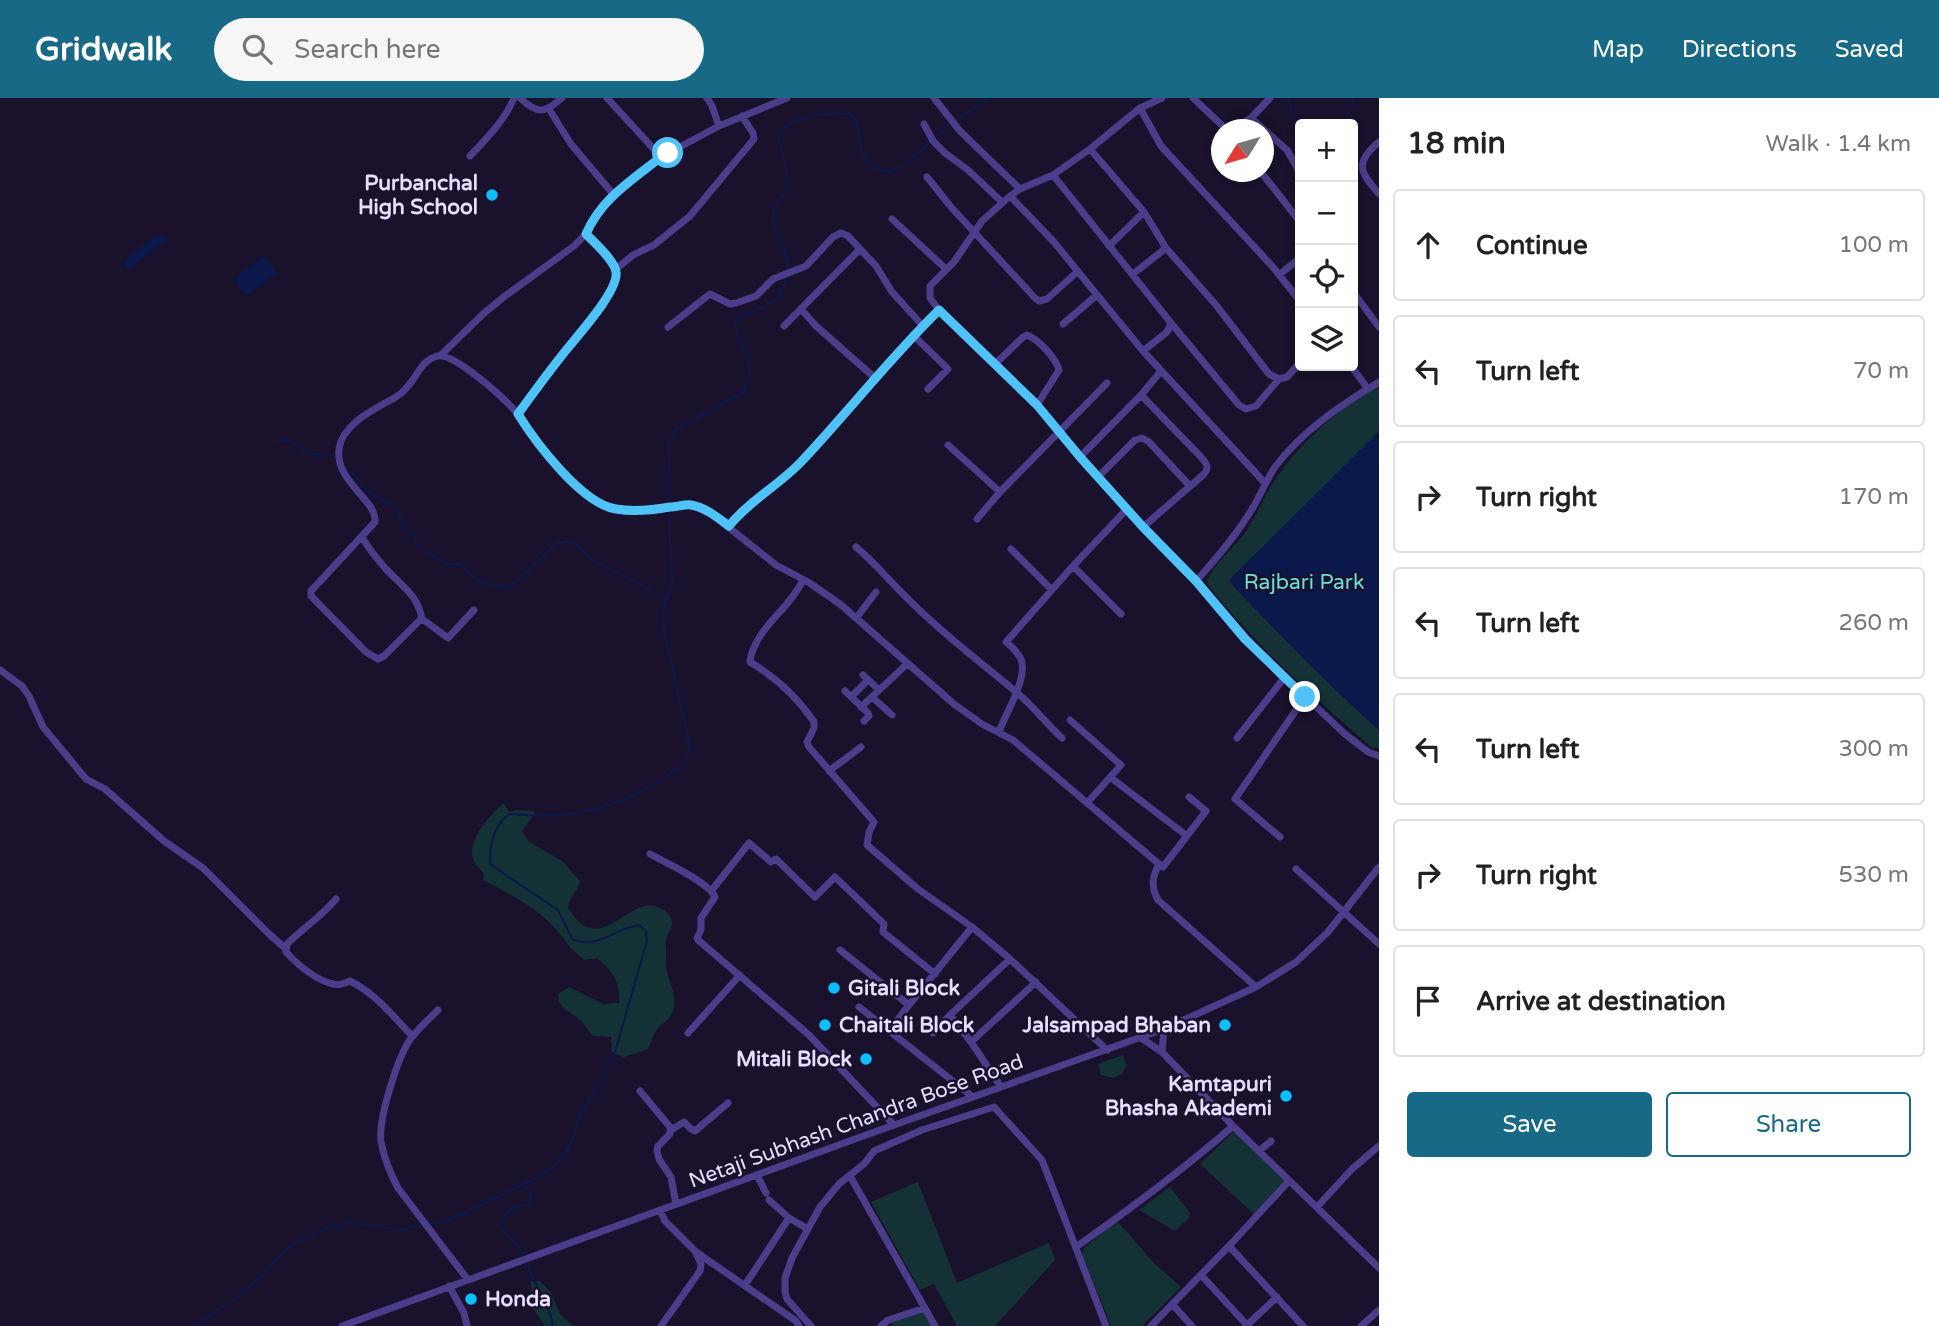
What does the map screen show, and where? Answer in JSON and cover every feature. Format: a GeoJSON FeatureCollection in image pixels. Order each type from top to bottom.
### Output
{"type":"FeatureCollection","features":[{"type":"Feature","properties":{"kind":"street"},"geometry":{"type":"LineString","coordinates":[[470,156],[489,136],[514,98]]}},
{"type":"Feature","properties":{"kind":"street"},"geometry":{"type":"LineString","coordinates":[[520,98],[541,111],[562,98]]}},
{"type":"Feature","properties":{"kind":"street"},"geometry":{"type":"LineString","coordinates":[[607,98],[661,157]]}},
{"type":"Feature","properties":{"kind":"street"},"geometry":{"type":"LineString","coordinates":[[707,98],[719,126]]}},
{"type":"Feature","properties":{"kind":"street"},"geometry":{"type":"LineString","coordinates":[[422,620],[378,659],[366,652],[311,596],[312,591],[375,522],[374,513],[346,478],[342,468],[340,447],[348,431],[359,419],[408,387],[423,364],[441,355],[505,296],[571,249],[586,234],[613,194],[661,157],[719,126],[787,98]]}},
{"type":"Feature","properties":{"kind":"street"},"geometry":{"type":"LineString","coordinates":[[934,98],[952,122],[1020,189]]}},
{"type":"Feature","properties":{"kind":"street"},"geometry":{"type":"LineString","coordinates":[[1162,98],[1140,108],[1053,175],[1020,189],[1002,202],[974,231],[958,257],[929,289],[930,298],[939,310],[1037,405],[1126,509],[1196,581],[1245,639],[1359,747],[1379,756]]}},
{"type":"Feature","properties":{"kind":"street"},"geometry":{"type":"LineString","coordinates":[[1193,98],[1215,119]]}},
{"type":"Feature","properties":{"kind":"street"},"geometry":{"type":"LineString","coordinates":[[1270,98],[1251,118],[1287,150],[1295,164]]}},
{"type":"Feature","properties":{"kind":"street"},"geometry":{"type":"LineString","coordinates":[[549,108],[576,152],[613,194]]}},
{"type":"Feature","properties":{"kind":"street"},"geometry":{"type":"LineString","coordinates":[[1140,108],[1161,146],[1295,295]]}},
{"type":"Feature","properties":{"kind":"street"},"geometry":{"type":"LineString","coordinates":[[616,269],[633,255],[654,245],[690,216],[754,139],[743,116]]}},
{"type":"Feature","properties":{"kind":"street"},"geometry":{"type":"LineString","coordinates":[[924,124],[932,138],[954,161],[968,170],[1002,202]]}},
{"type":"Feature","properties":{"kind":"street"},"geometry":{"type":"LineString","coordinates":[[1379,142],[1366,155],[1362,169],[1379,194]]}},
{"type":"Feature","properties":{"kind":"street"},"geometry":{"type":"LineString","coordinates":[[1090,149],[1144,212],[1166,248],[1216,305],[1269,374],[1279,379]]}},
{"type":"Feature","properties":{"kind":"street"},"geometry":{"type":"LineString","coordinates":[[1053,175],[1239,405],[1246,410],[1256,406],[1279,379],[1287,377],[1295,368]]}},
{"type":"Feature","properties":{"kind":"street"},"geometry":{"type":"LineString","coordinates":[[927,177],[1012,275],[1039,301],[1048,299],[1077,272]]}},
{"type":"Feature","properties":{"kind":"street"},"geometry":{"type":"LineString","coordinates":[[1269,182],[1295,216]]}},
{"type":"Feature","properties":{"kind":"street"},"geometry":{"type":"LineString","coordinates":[[1010,196],[1053,241],[1143,351],[1265,483]]}},
{"type":"Feature","properties":{"kind":"street"},"geometry":{"type":"LineString","coordinates":[[1109,246],[1144,212]]}},
{"type":"Feature","properties":{"kind":"street"},"geometry":{"type":"LineString","coordinates":[[892,219],[946,269]]}},
{"type":"Feature","properties":{"kind":"street"},"geometry":{"type":"LineString","coordinates":[[668,327],[710,294],[726,303],[736,303],[756,296],[773,279],[808,264],[838,233],[846,234],[879,269],[892,292],[923,326]]}},
{"type":"Feature","properties":{"kind":"street"},"geometry":{"type":"LineString","coordinates":[[518,414],[606,298],[616,278],[616,269],[586,234]]}},
{"type":"Feature","properties":{"kind":"street"},"geometry":{"type":"LineString","coordinates":[[1133,274],[1166,248]]}},
{"type":"Feature","properties":{"kind":"street"},"geometry":{"type":"LineString","coordinates":[[784,326],[859,249]]}},
{"type":"Feature","properties":{"kind":"street"},"geometry":{"type":"LineString","coordinates":[[1279,275],[1295,262]]}},
{"type":"Feature","properties":{"kind":"street"},"geometry":{"type":"LineString","coordinates":[[1063,324],[1097,295]]}},
{"type":"Feature","properties":{"kind":"street"},"geometry":{"type":"LineString","coordinates":[[1358,299],[1379,327]]}},
{"type":"Feature","properties":{"kind":"street"},"geometry":{"type":"LineString","coordinates":[[801,309],[875,379]]}},
{"type":"Feature","properties":{"kind":"street"},"geometry":{"type":"LineString","coordinates":[[729,526],[801,462],[939,310]]}},
{"type":"Feature","properties":{"kind":"street"},"geometry":{"type":"LineString","coordinates":[[1143,351],[1167,332],[1171,323]]}},
{"type":"Feature","properties":{"kind":"street"},"geometry":{"type":"LineString","coordinates":[[914,335],[948,369],[928,389]]}},
{"type":"Feature","properties":{"kind":"street"},"geometry":{"type":"LineString","coordinates":[[995,364],[1022,338],[1027,335],[1032,337],[1056,362],[1059,370],[1037,405]]}},
{"type":"Feature","properties":{"kind":"street"},"geometry":{"type":"LineString","coordinates":[[441,355],[466,368],[518,414],[550,457],[580,489],[600,504],[621,510],[688,505],[703,509],[729,526],[776,565],[823,592],[857,617],[954,704],[1030,753],[1163,867],[1206,811],[1189,797]]}},
{"type":"Feature","properties":{"kind":"street"},"geometry":{"type":"LineString","coordinates":[[1080,457],[1161,371]]}},
{"type":"Feature","properties":{"kind":"street"},"geometry":{"type":"LineString","coordinates":[[1355,371],[1368,388]]}},
{"type":"Feature","properties":{"kind":"street"},"geometry":{"type":"LineString","coordinates":[[1196,581],[1237,533],[1254,507],[1265,483],[1299,440],[1346,403],[1379,382]]}},
{"type":"Feature","properties":{"kind":"street"},"geometry":{"type":"LineString","coordinates":[[977,519],[1107,383]]}},
{"type":"Feature","properties":{"kind":"street"},"geometry":{"type":"LineString","coordinates":[[1141,395],[1207,464],[1206,472],[1143,527]]}},
{"type":"Feature","properties":{"kind":"street"},"geometry":{"type":"LineString","coordinates":[[1098,477],[1135,440],[1142,438],[1149,442],[1190,486]]}},
{"type":"Feature","properties":{"kind":"street"},"geometry":{"type":"LineString","coordinates":[[948,445],[1000,492]]}},
{"type":"Feature","properties":{"kind":"street"},"geometry":{"type":"LineString","coordinates":[[999,732],[1022,674],[1020,655],[1006,642],[1126,509]]}},
{"type":"Feature","properties":{"kind":"street"},"geometry":{"type":"LineString","coordinates":[[362,537],[382,565],[412,594],[419,606],[422,620],[447,638],[474,610]]}},
{"type":"Feature","properties":{"kind":"street"},"geometry":{"type":"LineString","coordinates":[[856,547],[881,569],[901,593],[976,660],[1017,692],[1062,738]]}},
{"type":"Feature","properties":{"kind":"street"},"geometry":{"type":"LineString","coordinates":[[1011,549],[1052,590]]}},
{"type":"Feature","properties":{"kind":"street"},"geometry":{"type":"LineString","coordinates":[[1073,566],[1121,614]]}},
{"type":"Feature","properties":{"kind":"street"},"geometry":{"type":"LineString","coordinates":[[803,580],[790,602],[765,627],[750,662],[770,674],[785,688],[814,722],[807,742],[874,822],[867,845],[918,889],[972,927],[1010,959],[1107,1050]]}},
{"type":"Feature","properties":{"kind":"street"},"geometry":{"type":"LineString","coordinates":[[857,617],[876,592]]}},
{"type":"Feature","properties":{"kind":"street"},"geometry":{"type":"LineString","coordinates":[[861,707],[907,664]]}},
{"type":"Feature","properties":{"kind":"street"},"geometry":{"type":"LineString","coordinates":[[0,670],[22,686],[43,727],[86,779],[105,789],[164,841],[203,868],[285,948],[291,958],[310,973],[335,985],[352,982],[378,1000],[412,1036]]}},
{"type":"Feature","properties":{"kind":"street"},"geometry":{"type":"LineString","coordinates":[[864,721],[869,716],[868,713],[848,694],[866,677],[879,690]]}},
{"type":"Feature","properties":{"kind":"street"},"geometry":{"type":"LineString","coordinates":[[1237,738],[1284,678]]}},
{"type":"Feature","properties":{"kind":"street"},"geometry":{"type":"LineString","coordinates":[[872,697],[892,715]]}},
{"type":"Feature","properties":{"kind":"street"},"geometry":{"type":"LineString","coordinates":[[1280,836],[1235,799],[1305,697]]}},
{"type":"Feature","properties":{"kind":"street"},"geometry":{"type":"LineString","coordinates":[[1070,720],[1121,765],[1087,803]]}},
{"type":"Feature","properties":{"kind":"street"},"geometry":{"type":"LineString","coordinates":[[829,771],[861,747]]}},
{"type":"Feature","properties":{"kind":"street"},"geometry":{"type":"LineString","coordinates":[[1110,777],[1187,836]]}},
{"type":"Feature","properties":{"kind":"street"},"geometry":{"type":"LineString","coordinates":[[712,890],[749,843],[771,862],[776,859],[815,897],[835,877],[884,924],[883,932],[935,974]]}},
{"type":"Feature","properties":{"kind":"street"},"geometry":{"type":"LineString","coordinates":[[650,854],[712,890],[715,897],[701,918],[701,930],[697,938],[809,1035],[894,1125]]}},
{"type":"Feature","properties":{"kind":"street"},"geometry":{"type":"LineString","coordinates":[[1159,864],[1153,883],[1158,900],[1256,986]]}},
{"type":"Feature","properties":{"kind":"street","name":"Netaji Subhash Chandra Bose Road"},"geometry":{"type":"LineString","coordinates":[[342,1326],[1164,1029],[1256,986],[1306,954],[1328,932],[1379,867]]}},
{"type":"Feature","properties":{"kind":"street"},"geometry":{"type":"LineString","coordinates":[[1296,869],[1379,944]]}},
{"type":"Feature","properties":{"kind":"street"},"geometry":{"type":"LineString","coordinates":[[285,948],[304,928],[325,913],[336,899]]}},
{"type":"Feature","properties":{"kind":"street"},"geometry":{"type":"LineString","coordinates":[[889,1031],[972,927]]}},
{"type":"Feature","properties":{"kind":"street"},"geometry":{"type":"LineString","coordinates":[[840,950],[909,1005]]}},
{"type":"Feature","properties":{"kind":"street"},"geometry":{"type":"LineString","coordinates":[[933,1033],[1010,959]]}},
{"type":"Feature","properties":{"kind":"street"},"geometry":{"type":"LineString","coordinates":[[688,1033],[740,975]]}},
{"type":"Feature","properties":{"kind":"street"},"geometry":{"type":"LineString","coordinates":[[971,1042],[1036,982]]}},
{"type":"Feature","properties":{"kind":"street"},"geometry":{"type":"LineString","coordinates":[[859,1007],[973,1097]]}},
{"type":"Feature","properties":{"kind":"street"},"geometry":{"type":"LineString","coordinates":[[438,1010],[412,1036],[398,1063],[381,1127],[381,1140],[390,1173],[398,1188],[468,1280]]}},
{"type":"Feature","properties":{"kind":"street"},"geometry":{"type":"LineString","coordinates":[[950,1016],[1001,1087]]}},
{"type":"Feature","properties":{"kind":"street"},"geometry":{"type":"LineString","coordinates":[[1162,1052],[1164,1029]]}},
{"type":"Feature","properties":{"kind":"street"},"geometry":{"type":"LineString","coordinates":[[1141,1038],[1162,1052],[1233,1126],[1379,1268]]}},
{"type":"Feature","properties":{"kind":"street"},"geometry":{"type":"LineString","coordinates":[[640,1091],[667,1121],[671,1130]]}},
{"type":"Feature","properties":{"kind":"street"},"geometry":{"type":"LineString","coordinates":[[985,1092],[994,1107],[1042,1160],[1106,1326]]}},
{"type":"Feature","properties":{"kind":"street"},"geometry":{"type":"LineString","coordinates":[[676,1204],[671,1177],[659,1159],[658,1146],[671,1130],[684,1122],[695,1131],[728,1103]]}},
{"type":"Feature","properties":{"kind":"street"},"geometry":{"type":"LineString","coordinates":[[811,1326],[791,1305],[784,1286],[792,1258],[820,1207],[839,1184],[865,1163],[874,1151],[922,1130],[994,1107]]}},
{"type":"Feature","properties":{"kind":"street"},"geometry":{"type":"LineString","coordinates":[[1076,1247],[1153,1193],[1233,1126]]}},
{"type":"Feature","properties":{"kind":"street"},"geometry":{"type":"LineString","coordinates":[[866,1135],[874,1151]]}},
{"type":"Feature","properties":{"kind":"street"},"geometry":{"type":"LineString","coordinates":[[1259,1151],[1271,1141]]}},
{"type":"Feature","properties":{"kind":"street"},"geometry":{"type":"LineString","coordinates":[[1317,1207],[1352,1169],[1379,1146]]}},
{"type":"Feature","properties":{"kind":"street"},"geometry":{"type":"LineString","coordinates":[[757,1175],[767,1196],[789,1217],[808,1230]]}},
{"type":"Feature","properties":{"kind":"street"},"geometry":{"type":"LineString","coordinates":[[850,1176],[935,1326]]}},
{"type":"Feature","properties":{"kind":"street"},"geometry":{"type":"LineString","coordinates":[[1151,1326],[1289,1181]]}},
{"type":"Feature","properties":{"kind":"street"},"geometry":{"type":"LineString","coordinates":[[660,1210],[666,1221],[696,1252],[797,1323]]}},
{"type":"Feature","properties":{"kind":"street"},"geometry":{"type":"LineString","coordinates":[[745,1285],[789,1217]]}},
{"type":"Feature","properties":{"kind":"street"},"geometry":{"type":"LineString","coordinates":[[1229,1246],[1303,1326]]}},
{"type":"Feature","properties":{"kind":"street"},"geometry":{"type":"LineString","coordinates":[[696,1252],[701,1264],[700,1270]]}},
{"type":"Feature","properties":{"kind":"street"},"geometry":{"type":"LineString","coordinates":[[661,1326],[707,1260]]}},
{"type":"Feature","properties":{"kind":"street"},"geometry":{"type":"LineString","coordinates":[[1201,1275],[1247,1326],[1277,1297]]}},
{"type":"Feature","properties":{"kind":"street"},"geometry":{"type":"LineString","coordinates":[[449,1286],[464,1313],[467,1326]]}},
{"type":"Feature","properties":{"kind":"street"},"geometry":{"type":"LineString","coordinates":[[1172,1304],[1192,1326]]}},
{"type":"Feature","properties":{"kind":"street"},"geometry":{"type":"LineString","coordinates":[[881,1326],[925,1308]]}},
{"type":"Feature","properties":{"kind":"street"},"geometry":{"type":"LineString","coordinates":[[1361,1326],[1379,1310]]}},
{"type":"Feature","properties":{"kind":"green space","name":"Rajbari Park"},"geometry":{"type":"Polygon","coordinates":[[[1379,385],[1379,749],[1371,747],[1286,670],[1226,607],[1207,581],[1215,567],[1247,530],[1273,483],[1295,454],[1334,416],[1379,385]]]}},
{"type":"Feature","properties":{"kind":"green space"},"geometry":{"type":"Polygon","coordinates":[[[503,803],[510,812],[516,810],[535,813],[522,831],[528,841],[562,861],[580,881],[568,908],[584,926],[606,926],[643,906],[662,909],[671,917],[672,924],[666,942],[666,964],[674,996],[674,1008],[669,1019],[657,1029],[648,1049],[624,1057],[612,1052],[611,1037],[593,1036],[581,1021],[563,1007],[558,994],[569,987],[603,1004],[619,1003],[619,990],[611,973],[597,958],[585,960],[580,956],[547,920],[530,907],[483,880],[484,874],[474,861],[473,845],[480,829],[503,803]]]}},
{"type":"Feature","properties":{"kind":"green space"},"geometry":{"type":"Polygon","coordinates":[[[1123,1055],[1126,1066],[1122,1074],[1113,1078],[1101,1075],[1098,1064],[1123,1055]]]}},
{"type":"Feature","properties":{"kind":"green space"},"geometry":{"type":"Polygon","coordinates":[[[1234,1131],[1286,1181],[1254,1214],[1200,1164],[1234,1131]]]}},
{"type":"Feature","properties":{"kind":"green space"},"geometry":{"type":"Polygon","coordinates":[[[918,1182],[957,1283],[1049,1243],[1055,1260],[995,1326],[957,1326],[934,1284],[920,1290],[871,1202],[918,1182]]]}},
{"type":"Feature","properties":{"kind":"green space"},"geometry":{"type":"Polygon","coordinates":[[[1170,1187],[1190,1213],[1189,1218],[1175,1231],[1139,1210],[1170,1187]]]}},
{"type":"Feature","properties":{"kind":"green space"},"geometry":{"type":"Polygon","coordinates":[[[1116,1222],[1154,1263],[1181,1287],[1142,1326],[1111,1326],[1082,1254],[1083,1249],[1116,1222]]]}},
{"type":"Feature","properties":{"kind":"green space"},"geometry":{"type":"Polygon","coordinates":[[[530,1281],[540,1281],[550,1291],[560,1314],[573,1326],[544,1326],[532,1305],[530,1281]]]}},
{"type":"Feature","properties":{"kind":"green space"},"geometry":{"type":"Polygon","coordinates":[[[925,1308],[935,1326],[894,1326],[888,1320],[925,1308]]]}},
{"type":"Feature","properties":{"kind":"shaded area"},"geometry":{"type":"Polygon","coordinates":[[[161,235],[167,240],[129,269],[126,268],[124,263],[127,258],[153,237],[161,235]]]}},
{"type":"Feature","properties":{"kind":"shaded area"},"geometry":{"type":"Polygon","coordinates":[[[262,257],[266,258],[277,274],[247,295],[236,284],[237,276],[262,257]]]}},
{"type":"Feature","properties":{"kind":"shaded area","name":"Rajbari Park"},"geometry":{"type":"Polygon","coordinates":[[[1379,431],[1379,730],[1305,660],[1229,580],[1379,431]]]}},
{"type":"Feature","properties":{"kind":"waterway"},"geometry":{"type":"LineString","coordinates":[[956,121],[987,98]]}},
{"type":"Feature","properties":{"kind":"waterway"},"geometry":{"type":"LineString","coordinates":[[1288,98],[1296,119]]}},
{"type":"Feature","properties":{"kind":"waterway"},"geometry":{"type":"LineString","coordinates":[[1346,119],[1354,98]]}},
{"type":"Feature","properties":{"kind":"waterway"},"geometry":{"type":"LineString","coordinates":[[787,272],[785,253],[773,220],[779,200],[790,187],[779,141],[786,126],[818,115],[852,115],[867,160],[886,172],[902,166],[930,142]]}},
{"type":"Feature","properties":{"kind":"waterway"},"geometry":{"type":"LineString","coordinates":[[934,138],[952,124]]}},
{"type":"Feature","properties":{"kind":"waterway"},"geometry":{"type":"LineString","coordinates":[[668,505],[669,443],[676,429],[743,393],[750,367],[736,331],[736,321],[776,299],[786,277]]}},
{"type":"Feature","properties":{"kind":"waterway"},"geometry":{"type":"LineString","coordinates":[[277,441],[288,440],[310,453],[336,457]]}},
{"type":"Feature","properties":{"kind":"waterway"},"geometry":{"type":"LineString","coordinates":[[347,472],[354,474],[373,495],[396,508],[403,524],[423,550],[447,564],[460,564],[487,585],[509,588],[556,544],[567,541],[577,545],[593,560],[662,598],[666,597]]}},
{"type":"Feature","properties":{"kind":"waterway"},"geometry":{"type":"LineString","coordinates":[[427,1224],[454,1218],[552,1168],[565,1154],[577,1122],[615,1052],[647,941],[646,931],[639,925],[592,942],[573,940],[558,910],[490,864],[491,850],[496,830],[509,814],[574,814],[612,804],[634,796],[684,763],[690,748],[664,629],[663,611],[672,582],[669,511]]}},
{"type":"Feature","properties":{"kind":"waterway"},"geometry":{"type":"LineString","coordinates":[[523,1185],[531,1194],[529,1204],[510,1210],[500,1226],[518,1245],[524,1258]]}},
{"type":"Feature","properties":{"kind":"waterway"},"geometry":{"type":"LineString","coordinates":[[193,1326],[237,1297],[262,1276],[288,1247],[317,1232],[349,1222],[401,1230],[422,1225]]}},
{"type":"Feature","properties":{"kind":"waterway"},"geometry":{"type":"LineString","coordinates":[[526,1263],[550,1313],[553,1326]]}},
{"type":"Feature","properties":{"kind":"place","name":"Purbanchal High School"},"geometry":{"type":"Point","coordinates":[492,195]}},
{"type":"Feature","properties":{"kind":"place","name":"Gitali Block"},"geometry":{"type":"Point","coordinates":[834,988]}},
{"type":"Feature","properties":{"kind":"place","name":"Chaitali Block"},"geometry":{"type":"Point","coordinates":[825,1025]}},
{"type":"Feature","properties":{"kind":"place","name":"Jalsampad Bhaban"},"geometry":{"type":"Point","coordinates":[1225,1025]}},
{"type":"Feature","properties":{"kind":"place","name":"Mitali Block"},"geometry":{"type":"Point","coordinates":[866,1059]}},
{"type":"Feature","properties":{"kind":"place","name":"Kamtapuri Bhasha Akademi"},"geometry":{"type":"Point","coordinates":[1286,1096]}},
{"type":"Feature","properties":{"kind":"place","name":"Honda"},"geometry":{"type":"Point","coordinates":[471,1299]}},
{"type":"Feature","properties":{"kind":"route"},"geometry":{"type":"LineString","coordinates":[[668,153],[613,194],[593,218],[586,234],[613,264],[616,278],[590,321],[518,414],[550,457],[580,489],[600,504],[612,509],[691,505],[703,509],[729,526],[801,462],[939,310],[1037,405],[1080,457],[1196,581],[1245,639],[1305,697]]}}]}
